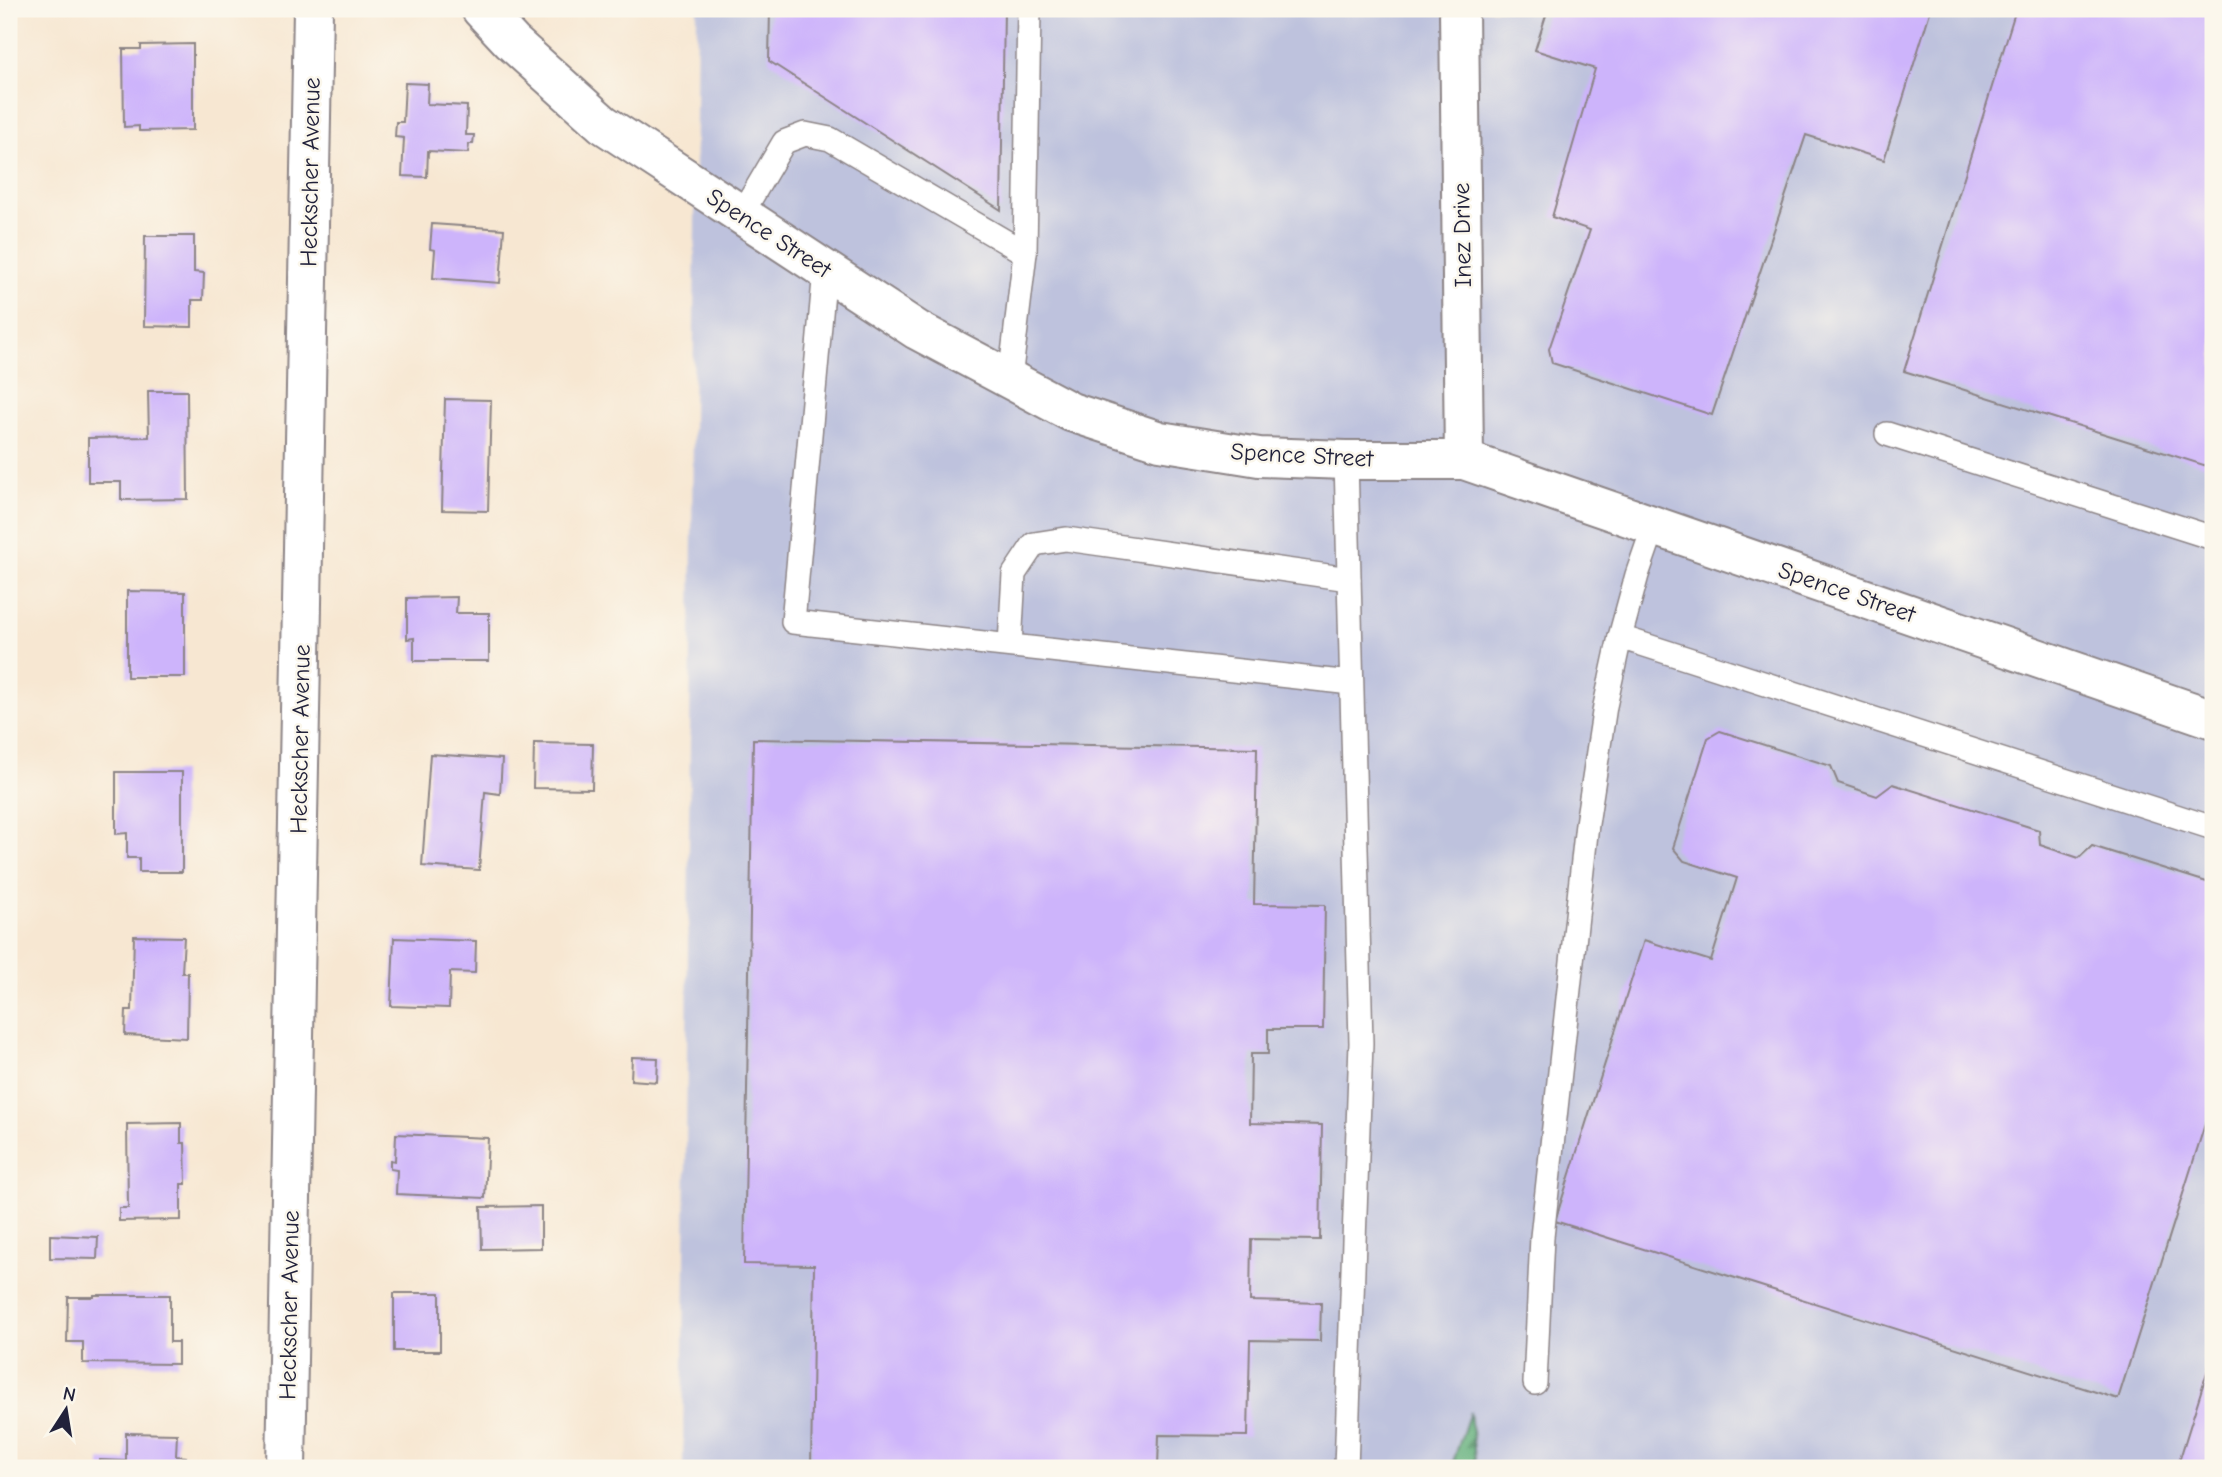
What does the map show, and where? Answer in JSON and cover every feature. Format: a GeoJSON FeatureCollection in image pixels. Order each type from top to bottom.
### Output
{"type":"FeatureCollection","features":[{"type":"Feature","properties":{"kind":"street","name":"Heckscher Avenue"},"geometry":{"type":"LineString","coordinates":[[286,1468],[313,9]]}},
{"type":"Feature","properties":{"kind":"street","name":"Spence Street"},"geometry":{"type":"LineString","coordinates":[[481,9],[512,42],[603,124],[917,330],[1071,412],[1160,441],[1259,457],[1464,460],[2212,715]]}},
{"type":"Feature","properties":{"kind":"street","name":"Inez Drive"},"geometry":{"type":"LineString","coordinates":[[1459,9],[1464,460]]}},
{"type":"Feature","properties":{"kind":"lane"},"geometry":{"type":"LineString","coordinates":[[1010,379],[1025,253],[1029,9]]}},
{"type":"Feature","properties":{"kind":"lane"},"geometry":{"type":"LineString","coordinates":[[741,215],[784,142],[805,134],[830,139],[1025,253]]}},
{"type":"Feature","properties":{"kind":"lane"},"geometry":{"type":"LineString","coordinates":[[825,270],[793,622],[1352,682]]}},
{"type":"Feature","properties":{"kind":"lane"},"geometry":{"type":"LineString","coordinates":[[1887,434],[2213,538]]}},
{"type":"Feature","properties":{"kind":"lane"},"geometry":{"type":"LineString","coordinates":[[1346,460],[1361,1043],[1346,1468]]}},
{"type":"Feature","properties":{"kind":"lane"},"geometry":{"type":"LineString","coordinates":[[1535,1382],[1542,1237],[1586,837],[1605,706],[1620,637],[1654,526]]}},
{"type":"Feature","properties":{"kind":"lane"},"geometry":{"type":"LineString","coordinates":[[1010,645],[1014,574],[1034,544],[1066,539],[1349,579]]}},
{"type":"Feature","properties":{"kind":"lane"},"geometry":{"type":"LineString","coordinates":[[1620,637],[2213,828]]}},
{"type":"Feature","properties":{"kind":"shaded area"},"geometry":{"type":"Polygon","coordinates":[[[697,9],[2213,9],[2213,1468],[683,1468],[697,9]]]}},
{"type":"Feature","properties":{"kind":"green space"},"geometry":{"type":"Polygon","coordinates":[[[1470,1412],[1476,1468],[1451,1468],[1470,1412]]]}},
{"type":"Feature","properties":{"kind":"building"},"geometry":{"type":"Polygon","coordinates":[[[770,9],[1004,9],[1001,210],[769,61],[770,9]]]}},
{"type":"Feature","properties":{"kind":"building"},"geometry":{"type":"Polygon","coordinates":[[[1548,9],[1931,9],[1884,160],[1806,135],[1712,415],[1552,363],[1549,349],[1590,230],[1552,217],[1595,69],[1535,50],[1548,9]]]}},
{"type":"Feature","properties":{"kind":"building"},"geometry":{"type":"Polygon","coordinates":[[[2016,9],[2213,9],[2213,468],[1904,371],[2016,9]]]}},
{"type":"Feature","properties":{"kind":"building"},"geometry":{"type":"Polygon","coordinates":[[[193,44],[193,130],[139,131],[139,126],[124,127],[123,49],[141,49],[141,45],[193,44]]]}},
{"type":"Feature","properties":{"kind":"building"},"geometry":{"type":"Polygon","coordinates":[[[405,83],[428,84],[427,104],[467,106],[466,135],[474,135],[468,153],[428,151],[427,177],[402,176],[404,138],[395,137],[396,122],[403,122],[405,83]]]}},
{"type":"Feature","properties":{"kind":"building"},"geometry":{"type":"Polygon","coordinates":[[[432,224],[504,229],[500,283],[433,278],[435,250],[430,249],[432,224]]]}},
{"type":"Feature","properties":{"kind":"building"},"geometry":{"type":"Polygon","coordinates":[[[145,236],[194,236],[194,272],[204,273],[203,300],[192,300],[192,327],[144,326],[145,236]]]}},
{"type":"Feature","properties":{"kind":"building"},"geometry":{"type":"Polygon","coordinates":[[[148,391],[187,391],[188,499],[121,500],[121,482],[88,482],[88,438],[149,437],[148,391]]]}},
{"type":"Feature","properties":{"kind":"building"},"geometry":{"type":"Polygon","coordinates":[[[445,399],[491,400],[488,511],[442,510],[445,399]]]}},
{"type":"Feature","properties":{"kind":"building"},"geometry":{"type":"Polygon","coordinates":[[[127,591],[185,592],[185,677],[127,677],[127,591]]]}},
{"type":"Feature","properties":{"kind":"building"},"geometry":{"type":"Polygon","coordinates":[[[457,597],[456,613],[489,613],[489,661],[414,661],[414,638],[407,639],[407,598],[457,597]]]}},
{"type":"Feature","properties":{"kind":"building"},"geometry":{"type":"Polygon","coordinates":[[[1720,731],[1831,766],[1838,783],[1877,796],[1893,784],[2039,830],[2040,845],[2079,858],[2092,846],[2213,884],[2213,1099],[2118,1399],[1555,1221],[1644,940],[1711,961],[1737,878],[1684,861],[1673,848],[1708,738],[1720,731]]]}},
{"type":"Feature","properties":{"kind":"building"},"geometry":{"type":"Polygon","coordinates":[[[753,739],[1257,748],[1254,904],[1325,905],[1323,1029],[1268,1029],[1268,1054],[1251,1054],[1250,1123],[1322,1125],[1320,1240],[1251,1239],[1250,1301],[1321,1303],[1320,1341],[1250,1340],[1248,1436],[1159,1435],[1158,1468],[811,1468],[814,1265],[744,1264],[753,739]]]}},
{"type":"Feature","properties":{"kind":"building"},"geometry":{"type":"Polygon","coordinates":[[[534,743],[593,744],[592,789],[533,788],[534,743]]]}},
{"type":"Feature","properties":{"kind":"building"},"geometry":{"type":"Polygon","coordinates":[[[430,754],[502,759],[500,794],[485,792],[479,870],[422,866],[430,754]]]}},
{"type":"Feature","properties":{"kind":"building"},"geometry":{"type":"Polygon","coordinates":[[[116,772],[182,772],[182,872],[139,872],[139,858],[127,858],[127,833],[116,834],[116,772]]]}},
{"type":"Feature","properties":{"kind":"building"},"geometry":{"type":"Polygon","coordinates":[[[134,936],[184,937],[182,973],[188,973],[187,1038],[125,1035],[126,1010],[132,1010],[134,936]]]}},
{"type":"Feature","properties":{"kind":"building"},"geometry":{"type":"Polygon","coordinates":[[[394,938],[476,941],[475,973],[450,972],[449,1008],[391,1006],[394,938]]]}},
{"type":"Feature","properties":{"kind":"building"},"geometry":{"type":"Polygon","coordinates":[[[632,1057],[658,1058],[657,1082],[631,1080],[632,1057]]]}},
{"type":"Feature","properties":{"kind":"building"},"geometry":{"type":"Polygon","coordinates":[[[181,1123],[181,1143],[185,1143],[186,1184],[181,1184],[181,1220],[119,1221],[119,1208],[128,1208],[127,1124],[181,1123]]]}},
{"type":"Feature","properties":{"kind":"building"},"geometry":{"type":"Polygon","coordinates":[[[396,1134],[488,1138],[485,1198],[396,1194],[397,1170],[390,1169],[390,1160],[395,1161],[396,1134]]]}},
{"type":"Feature","properties":{"kind":"building"},"geometry":{"type":"Polygon","coordinates":[[[541,1206],[541,1248],[482,1249],[481,1207],[541,1206]]]}},
{"type":"Feature","properties":{"kind":"building"},"geometry":{"type":"Polygon","coordinates":[[[50,1235],[98,1237],[97,1259],[50,1258],[50,1235]]]}},
{"type":"Feature","properties":{"kind":"building"},"geometry":{"type":"Polygon","coordinates":[[[394,1293],[440,1293],[440,1351],[394,1351],[394,1293]]]}},
{"type":"Feature","properties":{"kind":"building"},"geometry":{"type":"Polygon","coordinates":[[[170,1295],[170,1342],[178,1342],[178,1364],[83,1363],[83,1342],[67,1342],[68,1297],[170,1295]]]}},
{"type":"Feature","properties":{"kind":"building"},"geometry":{"type":"Polygon","coordinates":[[[2213,1353],[2213,1468],[2177,1468],[2213,1353]]]}},
{"type":"Feature","properties":{"kind":"building"},"geometry":{"type":"Polygon","coordinates":[[[126,1433],[177,1434],[176,1456],[186,1457],[185,1468],[100,1468],[100,1460],[126,1461],[126,1433]]]}}]}
